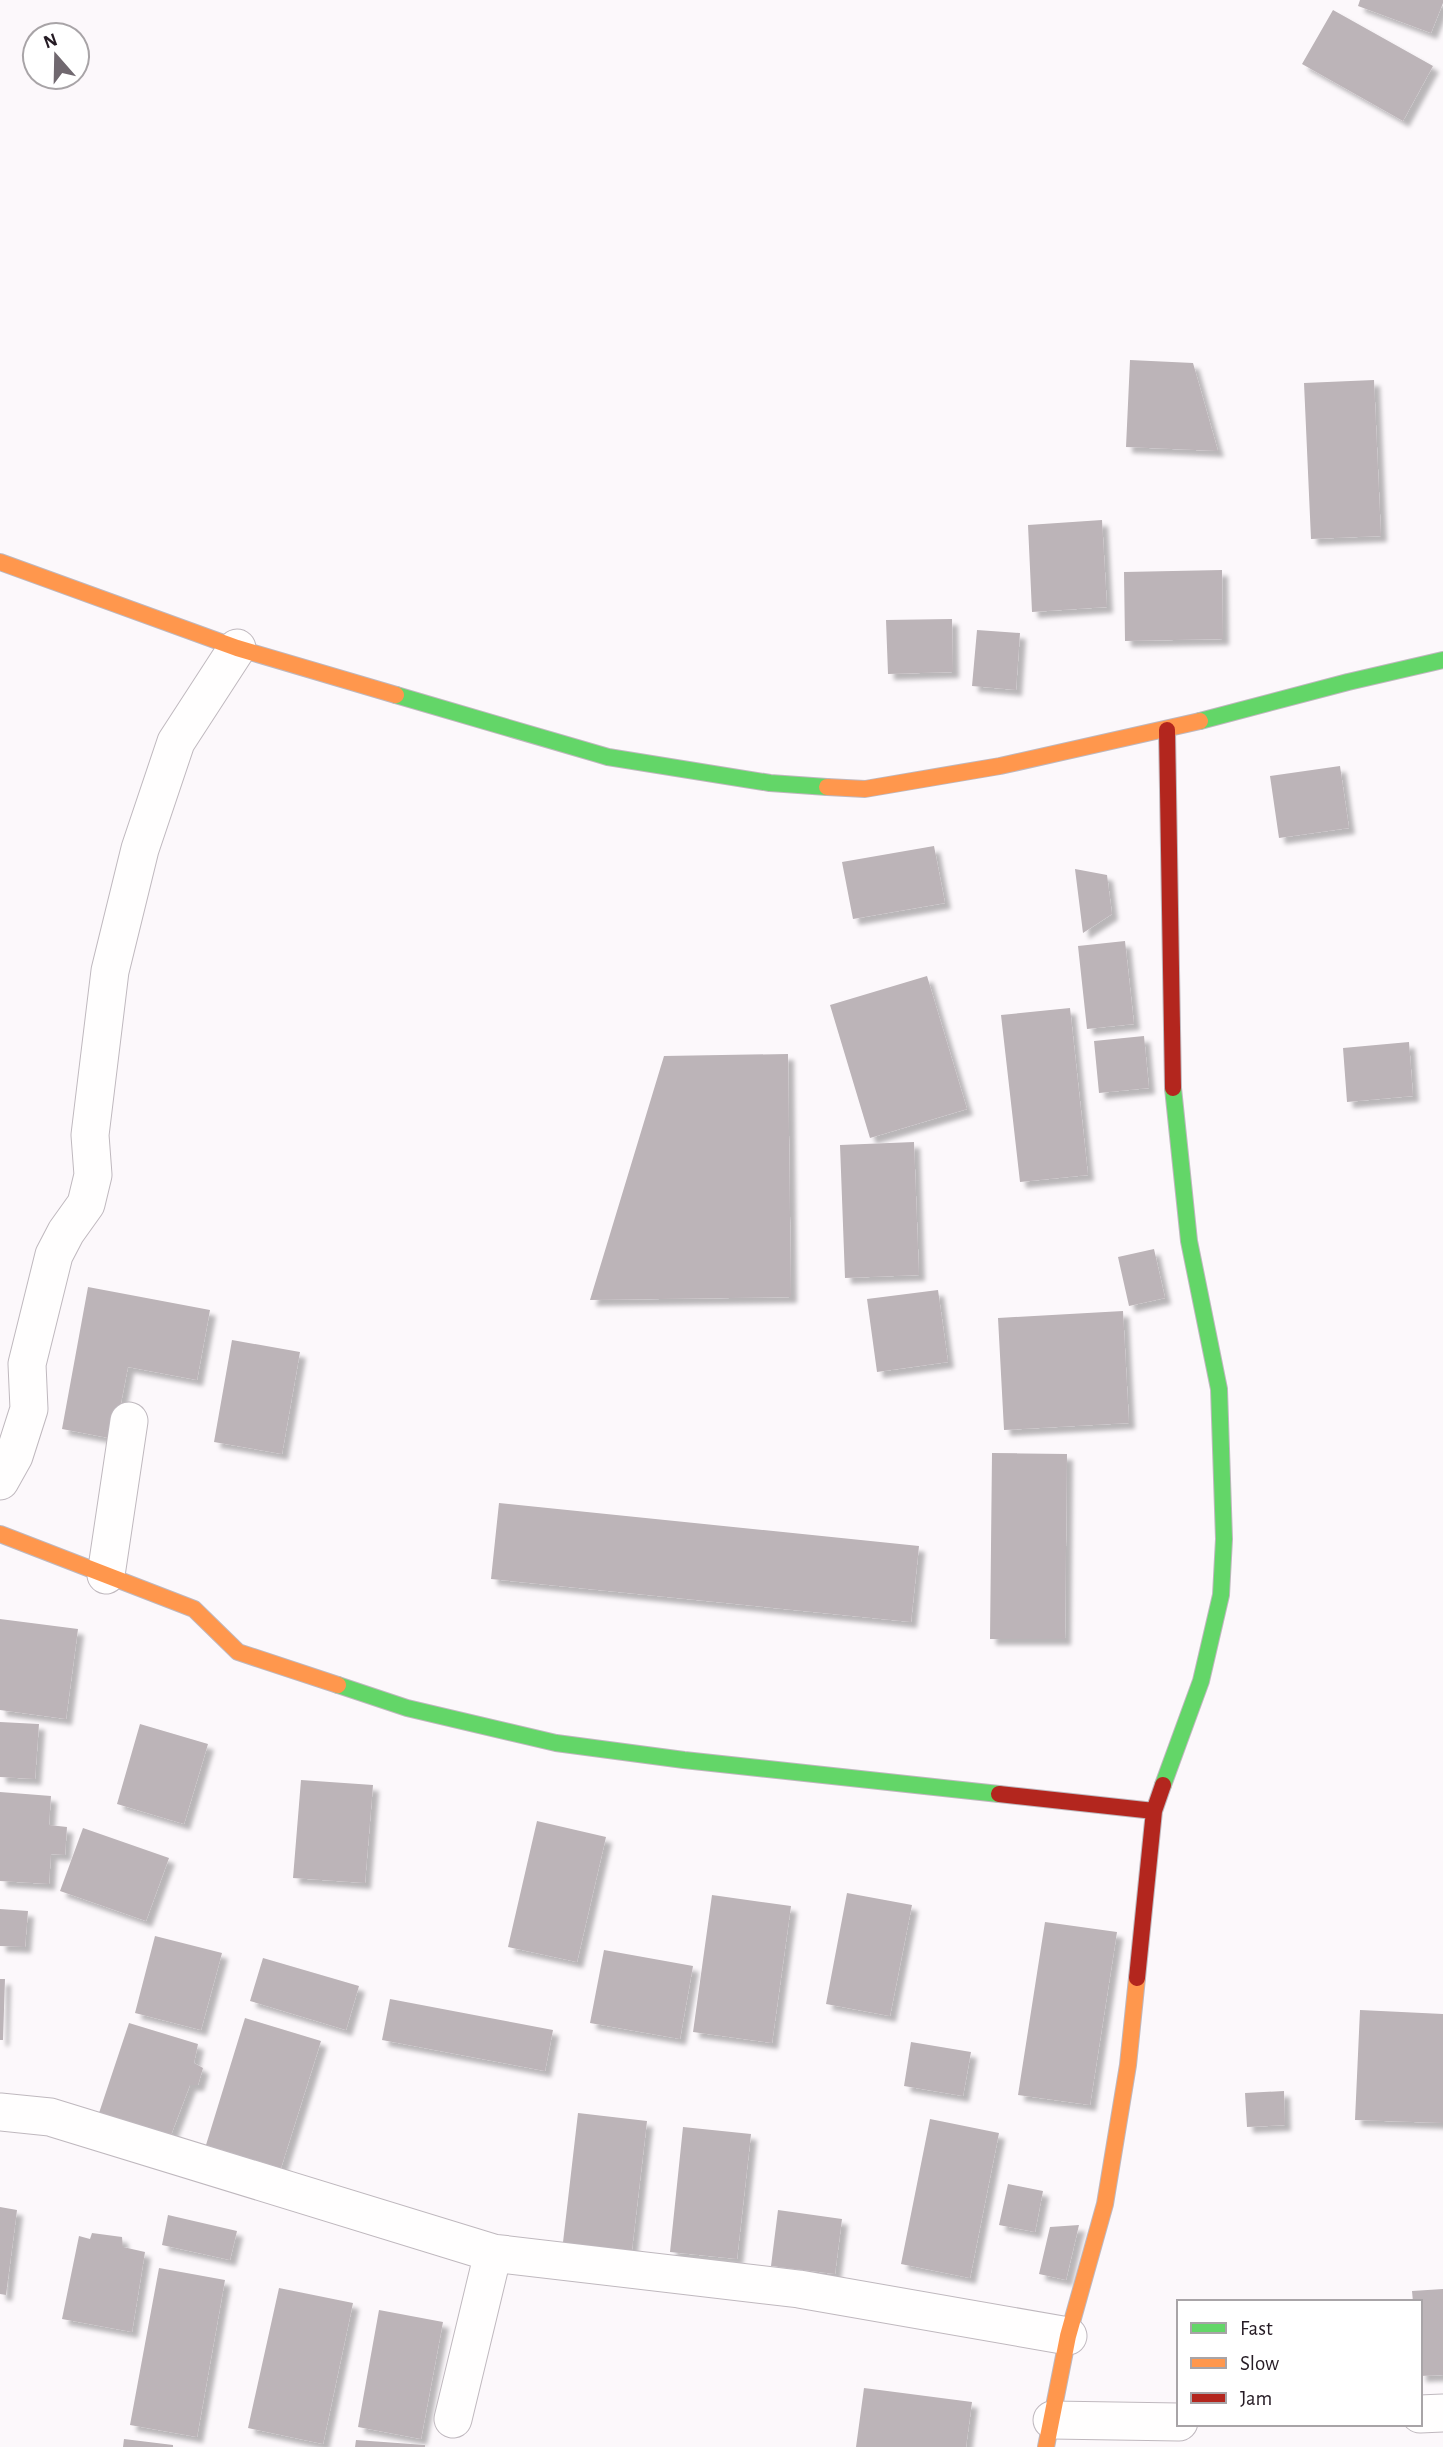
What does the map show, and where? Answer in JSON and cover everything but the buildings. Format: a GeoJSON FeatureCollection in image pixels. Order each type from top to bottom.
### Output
{"type":"FeatureCollection","features":[{"type":"Feature","properties":{"kind":"street"},"geometry":{"type":"LineString","coordinates":[[0,562],[237,648],[608,757],[770,783],[864,789],[1000,766],[1167,730],[1443,660]]}},
{"type":"Feature","properties":{"kind":"street"},"geometry":{"type":"LineString","coordinates":[[0,1481],[14,1456],[29,1409],[27,1364],[54,1255],[66,1231],[86,1204],[93,1175],[90,1135],[110,971],[140,849],[176,742],[237,648]]}},
{"type":"Feature","properties":{"kind":"street"},"geometry":{"type":"LineString","coordinates":[[1167,730],[1172,1080],[1189,1241],[1219,1389],[1224,1539],[1221,1595],[1201,1681],[1154,1811],[1128,2065],[1110,2179],[1068,2336],[1049,2433],[1177,2422]]}},
{"type":"Feature","properties":{"kind":"street"},"geometry":{"type":"LineString","coordinates":[[106,1575],[129,1422]]}},
{"type":"Feature","properties":{"kind":"street"},"geometry":{"type":"LineString","coordinates":[[0,1534],[194,1609],[238,1652],[407,1708],[556,1744],[1154,1811]]}},
{"type":"Feature","properties":{"kind":"street"},"geometry":{"type":"LineString","coordinates":[[0,2112],[50,2117],[493,2253],[799,2290],[1068,2336]]}},
{"type":"Feature","properties":{"kind":"street"},"geometry":{"type":"LineString","coordinates":[[453,2419],[493,2253]]}},
{"type":"Feature","properties":{"kind":"street"},"geometry":{"type":"LineString","coordinates":[[1422,2414],[1443,2413]]}},
{"type":"Feature","properties":{"kind":"traffic: fast"},"geometry":{"type":"LineString","coordinates":[[1200,721],[1443,660]]}},
{"type":"Feature","properties":{"kind":"traffic: fast"},"geometry":{"type":"LineString","coordinates":[[396,695],[608,757],[770,783],[827,787]]}},
{"type":"Feature","properties":{"kind":"traffic: fast"},"geometry":{"type":"LineString","coordinates":[[1163,1785],[1201,1681],[1221,1595],[1224,1539],[1219,1389],[1189,1241],[1173,1088]]}},
{"type":"Feature","properties":{"kind":"traffic: fast"},"geometry":{"type":"LineString","coordinates":[[338,1685],[407,1708],[556,1743],[684,1760],[999,1794]]}},
{"type":"Feature","properties":{"kind":"traffic: slow"},"geometry":{"type":"LineString","coordinates":[[0,562],[237,648],[396,695]]}},
{"type":"Feature","properties":{"kind":"traffic: slow"},"geometry":{"type":"LineString","coordinates":[[827,787],[865,789],[1000,766],[1200,721]]}},
{"type":"Feature","properties":{"kind":"traffic: slow"},"geometry":{"type":"LineString","coordinates":[[0,1534],[194,1609],[238,1652],[338,1685]]}},
{"type":"Feature","properties":{"kind":"traffic: slow"},"geometry":{"type":"LineString","coordinates":[[1046,2447],[1068,2336],[1105,2204],[1128,2065],[1137,1978]]}},
{"type":"Feature","properties":{"kind":"traffic: jam"},"geometry":{"type":"LineString","coordinates":[[1167,730],[1173,1088]]}},
{"type":"Feature","properties":{"kind":"traffic: jam"},"geometry":{"type":"LineString","coordinates":[[1137,1978],[1154,1811],[1163,1785]]}},
{"type":"Feature","properties":{"kind":"traffic: jam"},"geometry":{"type":"LineString","coordinates":[[999,1794],[1154,1811]]}}]}
